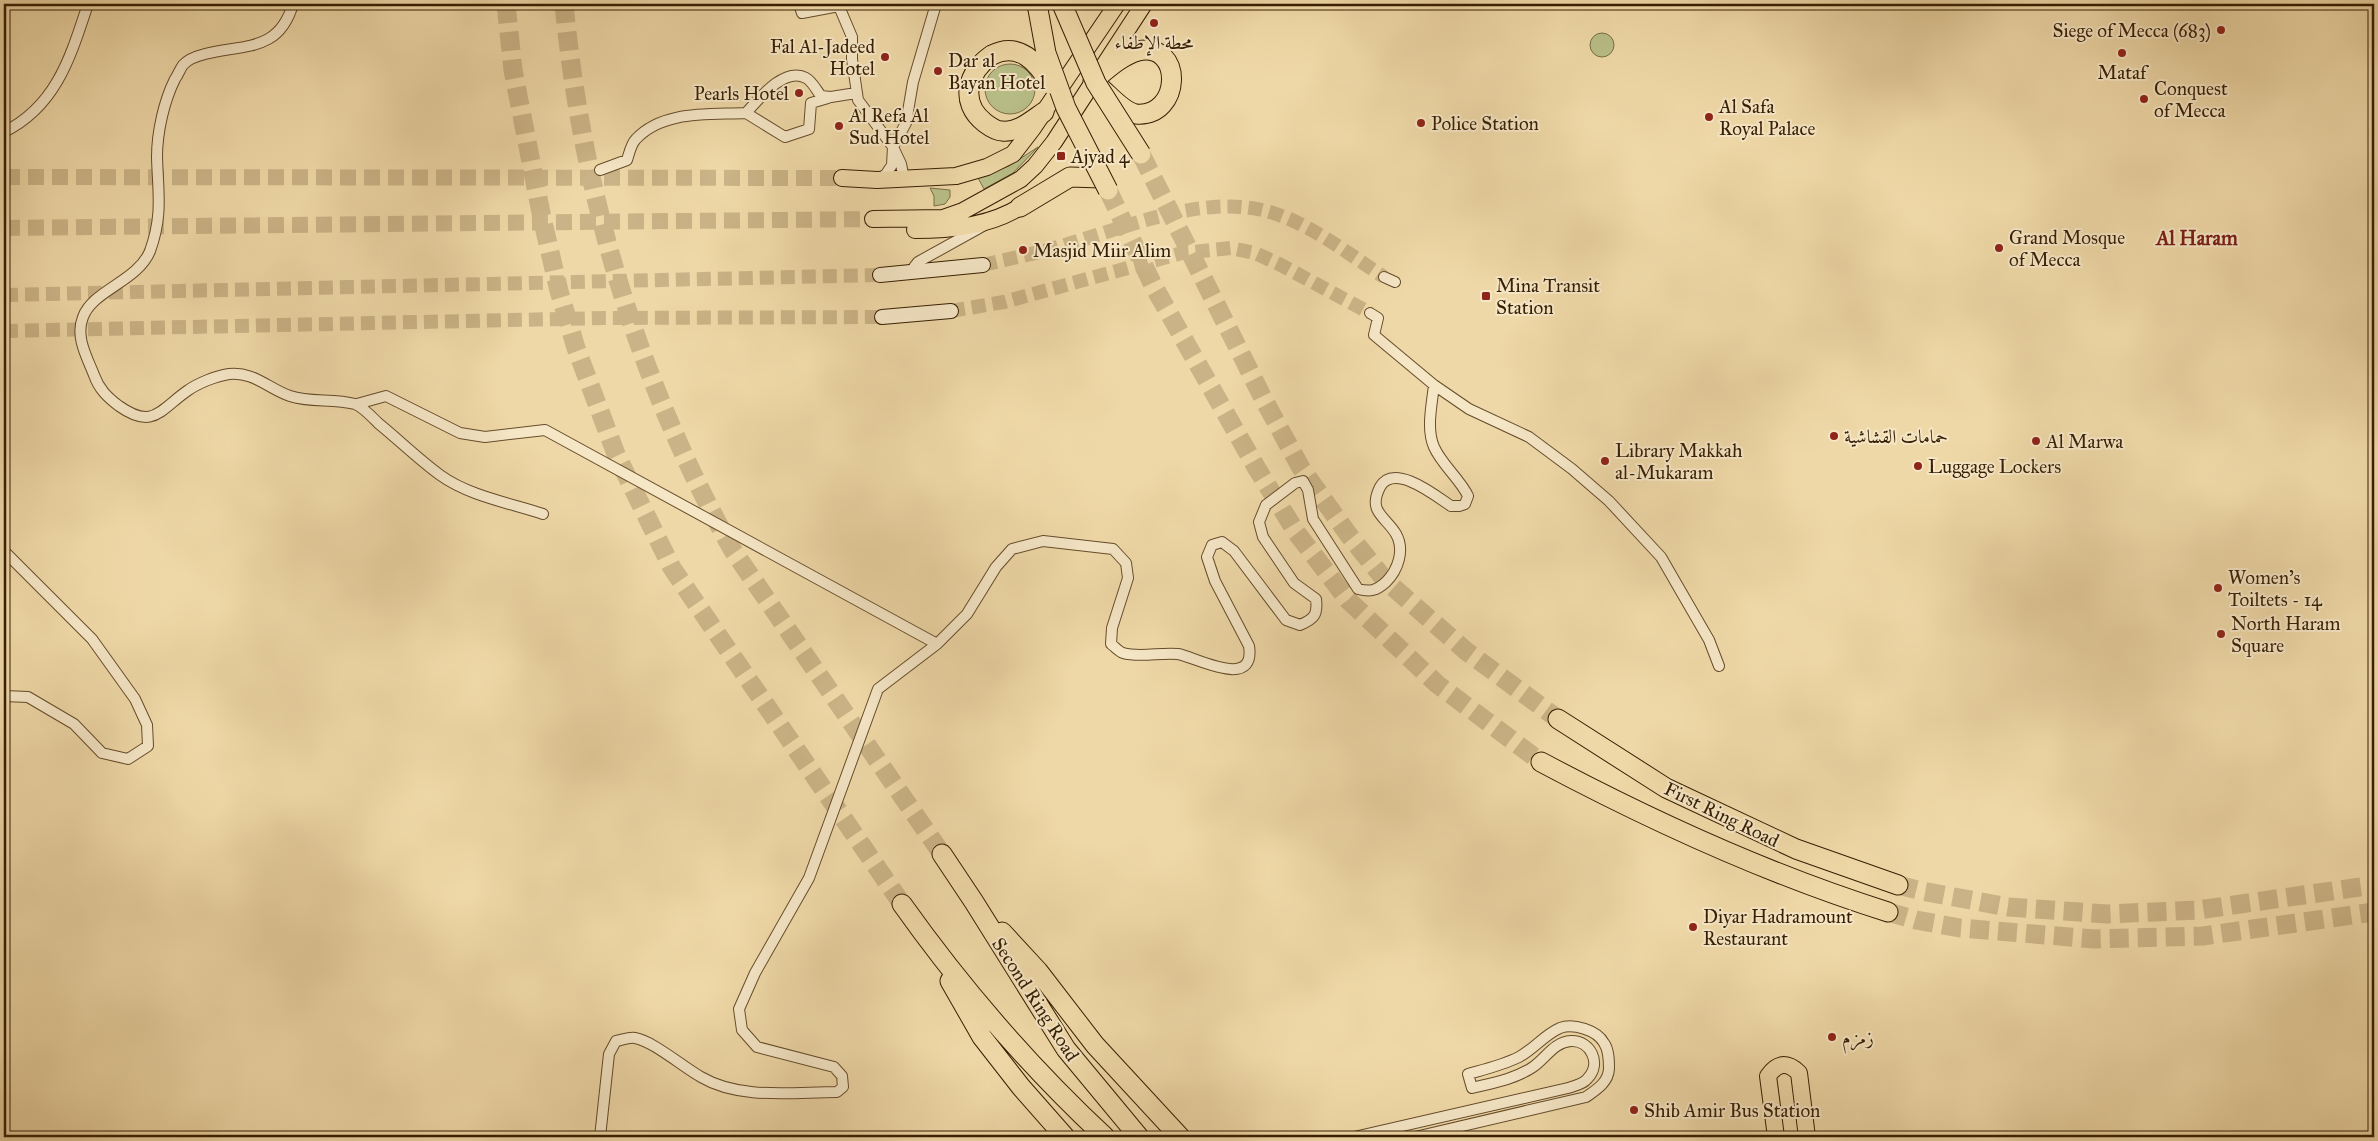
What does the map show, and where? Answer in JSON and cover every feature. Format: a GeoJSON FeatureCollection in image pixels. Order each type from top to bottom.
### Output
{"type":"FeatureCollection","features":[{"type":"Feature","properties":{"kind":"highway"},"geometry":{"type":"LineString","coordinates":[[1037,4],[1046,53],[1066,108]]}},
{"type":"Feature","properties":{"kind":"highway"},"geometry":{"type":"LineString","coordinates":[[1068,6],[1079,46],[1094,82],[1141,154]]}},
{"type":"Feature","properties":{"kind":"highway"},"geometry":{"type":"LineString","coordinates":[[1020,207],[1070,177],[1105,184],[1066,108],[1043,72],[1030,57],[1015,50],[999,51],[978,65],[968,92],[972,109],[978,117],[990,126],[1002,131],[1020,128],[1044,112]]}},
{"type":"Feature","properties":{"kind":"highway"},"geometry":{"type":"LineString","coordinates":[[1137,51],[1149,51],[1160,55],[1168,64],[1172,86],[1168,97],[1161,105],[1148,112],[1137,114],[1123,107],[1094,82],[1137,51]]}},
{"type":"Feature","properties":{"kind":"highway","name":"First Ring Road"},"geometry":{"type":"LineString","coordinates":[[1558,718],[1666,788],[1796,849],[1898,885]]}},
{"type":"Feature","properties":{"kind":"highway","name":"First Ring Road"},"geometry":{"type":"LineString","coordinates":[[1540,762],[1619,804],[1737,856],[1822,891],[1888,912]]}},
{"type":"Feature","properties":{"kind":"highway","name":"Second Ring Road"},"geometry":{"type":"LineString","coordinates":[[942,854],[1066,1049],[1139,1137]]}},
{"type":"Feature","properties":{"kind":"highway"},"geometry":{"type":"LineString","coordinates":[[974,902],[1038,971],[1095,1044],[1180,1137]]}},
{"type":"Feature","properties":{"kind":"highway","name":"Second Ring Road"},"geometry":{"type":"LineString","coordinates":[[902,904],[925,937],[1015,1045],[1076,1111],[1105,1137]]}},
{"type":"Feature","properties":{"kind":"highway"},"geometry":{"type":"LineString","coordinates":[[925,937],[982,1037],[1021,1088],[1065,1137]]}},
{"type":"Feature","properties":{"kind":"main road"},"geometry":{"type":"LineString","coordinates":[[842,178],[877,180],[956,176],[986,167],[1013,154],[1044,112],[1117,4]]}},
{"type":"Feature","properties":{"kind":"main road"},"geometry":{"type":"LineString","coordinates":[[1020,207],[992,219],[964,227],[938,230],[893,229],[873,219],[943,218],[963,211],[1020,180],[1035,166],[1054,142],[1144,4]]}},
{"type":"Feature","properties":{"kind":"main road"},"geometry":{"type":"LineString","coordinates":[[880,275],[914,273],[983,264]]}},
{"type":"Feature","properties":{"kind":"main road"},"geometry":{"type":"LineString","coordinates":[[882,317],[951,311]]}},
{"type":"Feature","properties":{"kind":"main road"},"geometry":{"type":"LineString","coordinates":[[1776,1137],[1768,1076],[1775,1066],[1783,1064],[1792,1065],[1799,1073],[1806,1137]]}},
{"type":"Feature","properties":{"kind":"street"},"geometry":{"type":"LineString","coordinates":[[4,132],[38,109],[67,66],[88,4]]}},
{"type":"Feature","properties":{"kind":"street"},"geometry":{"type":"LineString","coordinates":[[293,4],[288,19],[278,33],[261,44],[197,56],[183,64],[172,85],[158,133],[157,156],[161,200],[153,243],[147,257],[138,267],[86,310],[81,320],[80,338],[96,383],[108,398],[133,416],[158,415],[187,391],[201,383],[228,374],[243,374],[258,379],[290,397],[357,404],[386,396],[460,433],[485,437],[545,430],[937,644]]}},
{"type":"Feature","properties":{"kind":"street"},"geometry":{"type":"LineString","coordinates":[[799,4],[802,13],[839,5],[852,37],[858,100],[893,147],[901,164],[904,179]]}},
{"type":"Feature","properties":{"kind":"street"},"geometry":{"type":"LineString","coordinates":[[877,180],[886,174],[892,164],[893,147],[906,123],[913,82],[936,4]]}},
{"type":"Feature","properties":{"kind":"street"},"geometry":{"type":"LineString","coordinates":[[746,113],[767,89],[782,80],[798,76],[807,78],[821,96],[831,97]]}},
{"type":"Feature","properties":{"kind":"street"},"geometry":{"type":"LineString","coordinates":[[600,170],[627,160],[635,140],[659,121],[694,116],[746,113],[785,137],[809,129],[811,103],[831,97],[856,93]]}},
{"type":"Feature","properties":{"kind":"street"},"geometry":{"type":"LineString","coordinates":[[914,273],[914,267],[918,262],[976,231],[992,219]]}},
{"type":"Feature","properties":{"kind":"street"},"geometry":{"type":"LineString","coordinates":[[1384,277],[1396,282]]}},
{"type":"Feature","properties":{"kind":"street"},"geometry":{"type":"LineString","coordinates":[[1374,316],[1374,335],[1434,385],[1469,409],[1529,437],[1572,469],[1609,501],[1661,557],[1709,640],[1719,666]]}},
{"type":"Feature","properties":{"kind":"street"},"geometry":{"type":"LineString","coordinates":[[600,1137],[609,1054],[616,1041],[634,1037],[645,1041],[702,1078],[727,1088],[758,1092],[837,1092],[843,1087],[842,1076],[834,1067],[757,1046],[742,1030],[739,1009],[755,973],[809,878],[878,689],[937,644],[967,614],[996,566],[1012,549],[1043,540],[1113,549],[1126,563],[1128,578],[1112,628],[1111,644],[1122,653],[1179,654],[1218,669],[1237,669],[1246,663],[1250,654],[1249,646],[1215,581],[1206,557],[1212,545],[1222,542],[1234,550],[1286,620],[1300,625],[1313,620],[1318,611],[1316,599],[1294,582],[1263,537],[1259,522],[1266,505],[1295,483],[1303,482],[1308,490],[1313,520],[1358,589],[1369,592],[1379,588],[1393,575],[1400,557],[1401,545],[1396,533],[1376,509],[1376,495],[1382,484],[1392,479],[1407,479],[1451,506],[1465,504],[1468,496],[1463,485],[1435,449],[1431,438],[1430,418],[1434,385]]}},
{"type":"Feature","properties":{"kind":"street"},"geometry":{"type":"LineString","coordinates":[[357,404],[417,456],[461,488],[544,514]]}},
{"type":"Feature","properties":{"kind":"street"},"geometry":{"type":"LineString","coordinates":[[4,551],[92,639],[135,699],[147,725],[148,746],[128,759],[102,753],[74,724],[28,697],[4,696]]}},
{"type":"Feature","properties":{"kind":"street"},"geometry":{"type":"LineString","coordinates":[[1354,1137],[1568,1088],[1587,1081],[1594,1072],[1594,1059],[1590,1048],[1580,1041],[1568,1041],[1557,1044],[1534,1066],[1514,1077],[1472,1088],[1468,1074],[1499,1066],[1521,1056],[1546,1036],[1562,1028],[1575,1027],[1592,1032],[1604,1043],[1609,1059],[1608,1072],[1602,1086],[1586,1097],[1415,1137]]}},
{"type":"Feature","properties":{"kind":"green space"},"geometry":{"type":"Polygon","coordinates":[[[1602,33],[1611,36],[1614,45],[1611,54],[1602,57],[1593,54],[1590,45],[1593,36],[1602,33]]]}},
{"type":"Feature","properties":{"kind":"green space"},"geometry":{"type":"Polygon","coordinates":[[[1005,64],[1015,64],[1028,71],[1035,84],[1035,94],[1028,107],[1015,114],[1005,114],[996,110],[989,103],[985,94],[985,84],[989,75],[996,68],[1005,64]]]}},
{"type":"Feature","properties":{"kind":"green space"},"geometry":{"type":"Polygon","coordinates":[[[1038,147],[1013,173],[984,189],[978,178],[1009,166],[1038,147]]]}},
{"type":"Feature","properties":{"kind":"green space"},"geometry":{"type":"Polygon","coordinates":[[[930,188],[950,190],[950,197],[945,204],[934,206],[934,196],[930,188]]]}},
{"type":"Feature","properties":{"kind":"tunnel"},"geometry":{"type":"LineString","coordinates":[[506,4],[513,70],[542,218],[559,291],[576,348],[616,454],[672,568],[902,904]]}},
{"type":"Feature","properties":{"kind":"tunnel"},"geometry":{"type":"LineString","coordinates":[[564,4],[585,146],[600,216],[642,353],[669,420],[699,485],[732,549],[942,854]]}},
{"type":"Feature","properties":{"kind":"tunnel"},"geometry":{"type":"LineString","coordinates":[[1141,154],[1264,400],[1301,468],[1348,534],[1385,580],[1466,651],[1558,719]]}},
{"type":"Feature","properties":{"kind":"tunnel"},"geometry":{"type":"LineString","coordinates":[[4,177],[842,178]]}},
{"type":"Feature","properties":{"kind":"tunnel"},"geometry":{"type":"LineString","coordinates":[[1108,190],[1153,285],[1256,467],[1296,532],[1348,600],[1437,684],[1541,762]]}},
{"type":"Feature","properties":{"kind":"tunnel"},"geometry":{"type":"LineString","coordinates":[[983,265],[1036,253],[1171,214],[1225,206],[1251,208],[1276,214],[1305,226],[1384,277]]}},
{"type":"Feature","properties":{"kind":"tunnel"},"geometry":{"type":"LineString","coordinates":[[4,228],[873,219]]}},
{"type":"Feature","properties":{"kind":"tunnel"},"geometry":{"type":"LineString","coordinates":[[951,311],[1004,302],[1182,253],[1231,248],[1255,253],[1279,264],[1370,313]]}},
{"type":"Feature","properties":{"kind":"tunnel"},"geometry":{"type":"LineString","coordinates":[[4,295],[880,275]]}},
{"type":"Feature","properties":{"kind":"tunnel"},"geometry":{"type":"LineString","coordinates":[[4,331],[605,318],[882,317]]}},
{"type":"Feature","properties":{"kind":"tunnel"},"geometry":{"type":"LineString","coordinates":[[1898,885],[2008,907],[2107,914],[2198,910],[2374,885]]}},
{"type":"Feature","properties":{"kind":"tunnel"},"geometry":{"type":"LineString","coordinates":[[1888,912],[1916,920],[1960,928],[2095,939],[2203,936],[2374,912]]}},
{"type":"Feature","properties":{"kind":"place","name":"محطة الإطفاء"},"geometry":{"type":"Point","coordinates":[1154,23]}},
{"type":"Feature","properties":{"kind":"place","name":"Siege of Mecca (683)"},"geometry":{"type":"Point","coordinates":[2221,30]}},
{"type":"Feature","properties":{"kind":"place","name":"Mataf"},"geometry":{"type":"Point","coordinates":[2122,53]}},
{"type":"Feature","properties":{"kind":"place","name":"Fal Al-Jadeed Hotel"},"geometry":{"type":"Point","coordinates":[885,57]}},
{"type":"Feature","properties":{"kind":"place","name":"Dar al Bayan Hotel"},"geometry":{"type":"Point","coordinates":[938,71]}},
{"type":"Feature","properties":{"kind":"place","name":"Pearls Hotel"},"geometry":{"type":"Point","coordinates":[799,93]}},
{"type":"Feature","properties":{"kind":"place","name":"Conquest of Mecca"},"geometry":{"type":"Point","coordinates":[2144,99]}},
{"type":"Feature","properties":{"kind":"place","name":"Al Safa Royal Palace"},"geometry":{"type":"Point","coordinates":[1709,117]}},
{"type":"Feature","properties":{"kind":"place","name":"Police Station"},"geometry":{"type":"Point","coordinates":[1421,123]}},
{"type":"Feature","properties":{"kind":"place","name":"Al Refa Al Sud Hotel"},"geometry":{"type":"Point","coordinates":[839,126]}},
{"type":"Feature","properties":{"kind":"place","name":"Ajyad 4"},"geometry":{"type":"Point","coordinates":[1061,156]}},
{"type":"Feature","properties":{"kind":"place","name":"Grand Mosque of Mecca"},"geometry":{"type":"Point","coordinates":[1999,248]}},
{"type":"Feature","properties":{"kind":"place","name":"Masjid Miir Alim"},"geometry":{"type":"Point","coordinates":[1023,250]}},
{"type":"Feature","properties":{"kind":"place","name":"Mina Transit Station"},"geometry":{"type":"Point","coordinates":[1486,296]}},
{"type":"Feature","properties":{"kind":"place","name":"حمامات القشاشية"},"geometry":{"type":"Point","coordinates":[1834,436]}},
{"type":"Feature","properties":{"kind":"place","name":"Al Marwa"},"geometry":{"type":"Point","coordinates":[2036,441]}},
{"type":"Feature","properties":{"kind":"place","name":"Library Makkah al-Mukaram"},"geometry":{"type":"Point","coordinates":[1605,461]}},
{"type":"Feature","properties":{"kind":"place","name":"Luggage Lockers"},"geometry":{"type":"Point","coordinates":[1918,466]}},
{"type":"Feature","properties":{"kind":"place","name":"Women's Toiltets - 14"},"geometry":{"type":"Point","coordinates":[2218,588]}},
{"type":"Feature","properties":{"kind":"place","name":"North Haram Square"},"geometry":{"type":"Point","coordinates":[2221,634]}},
{"type":"Feature","properties":{"kind":"place","name":"Diyar Hadramount Restaurant"},"geometry":{"type":"Point","coordinates":[1693,927]}},
{"type":"Feature","properties":{"kind":"place","name":"زمزم"},"geometry":{"type":"Point","coordinates":[1832,1037]}},
{"type":"Feature","properties":{"kind":"place","name":"Shib Amir Bus Station"},"geometry":{"type":"Point","coordinates":[1634,1110]}},
{"type":"Feature","properties":{"kind":"district","name":"Al Haram"},"geometry":{"type":"Point","coordinates":[2197,238]}}]}
